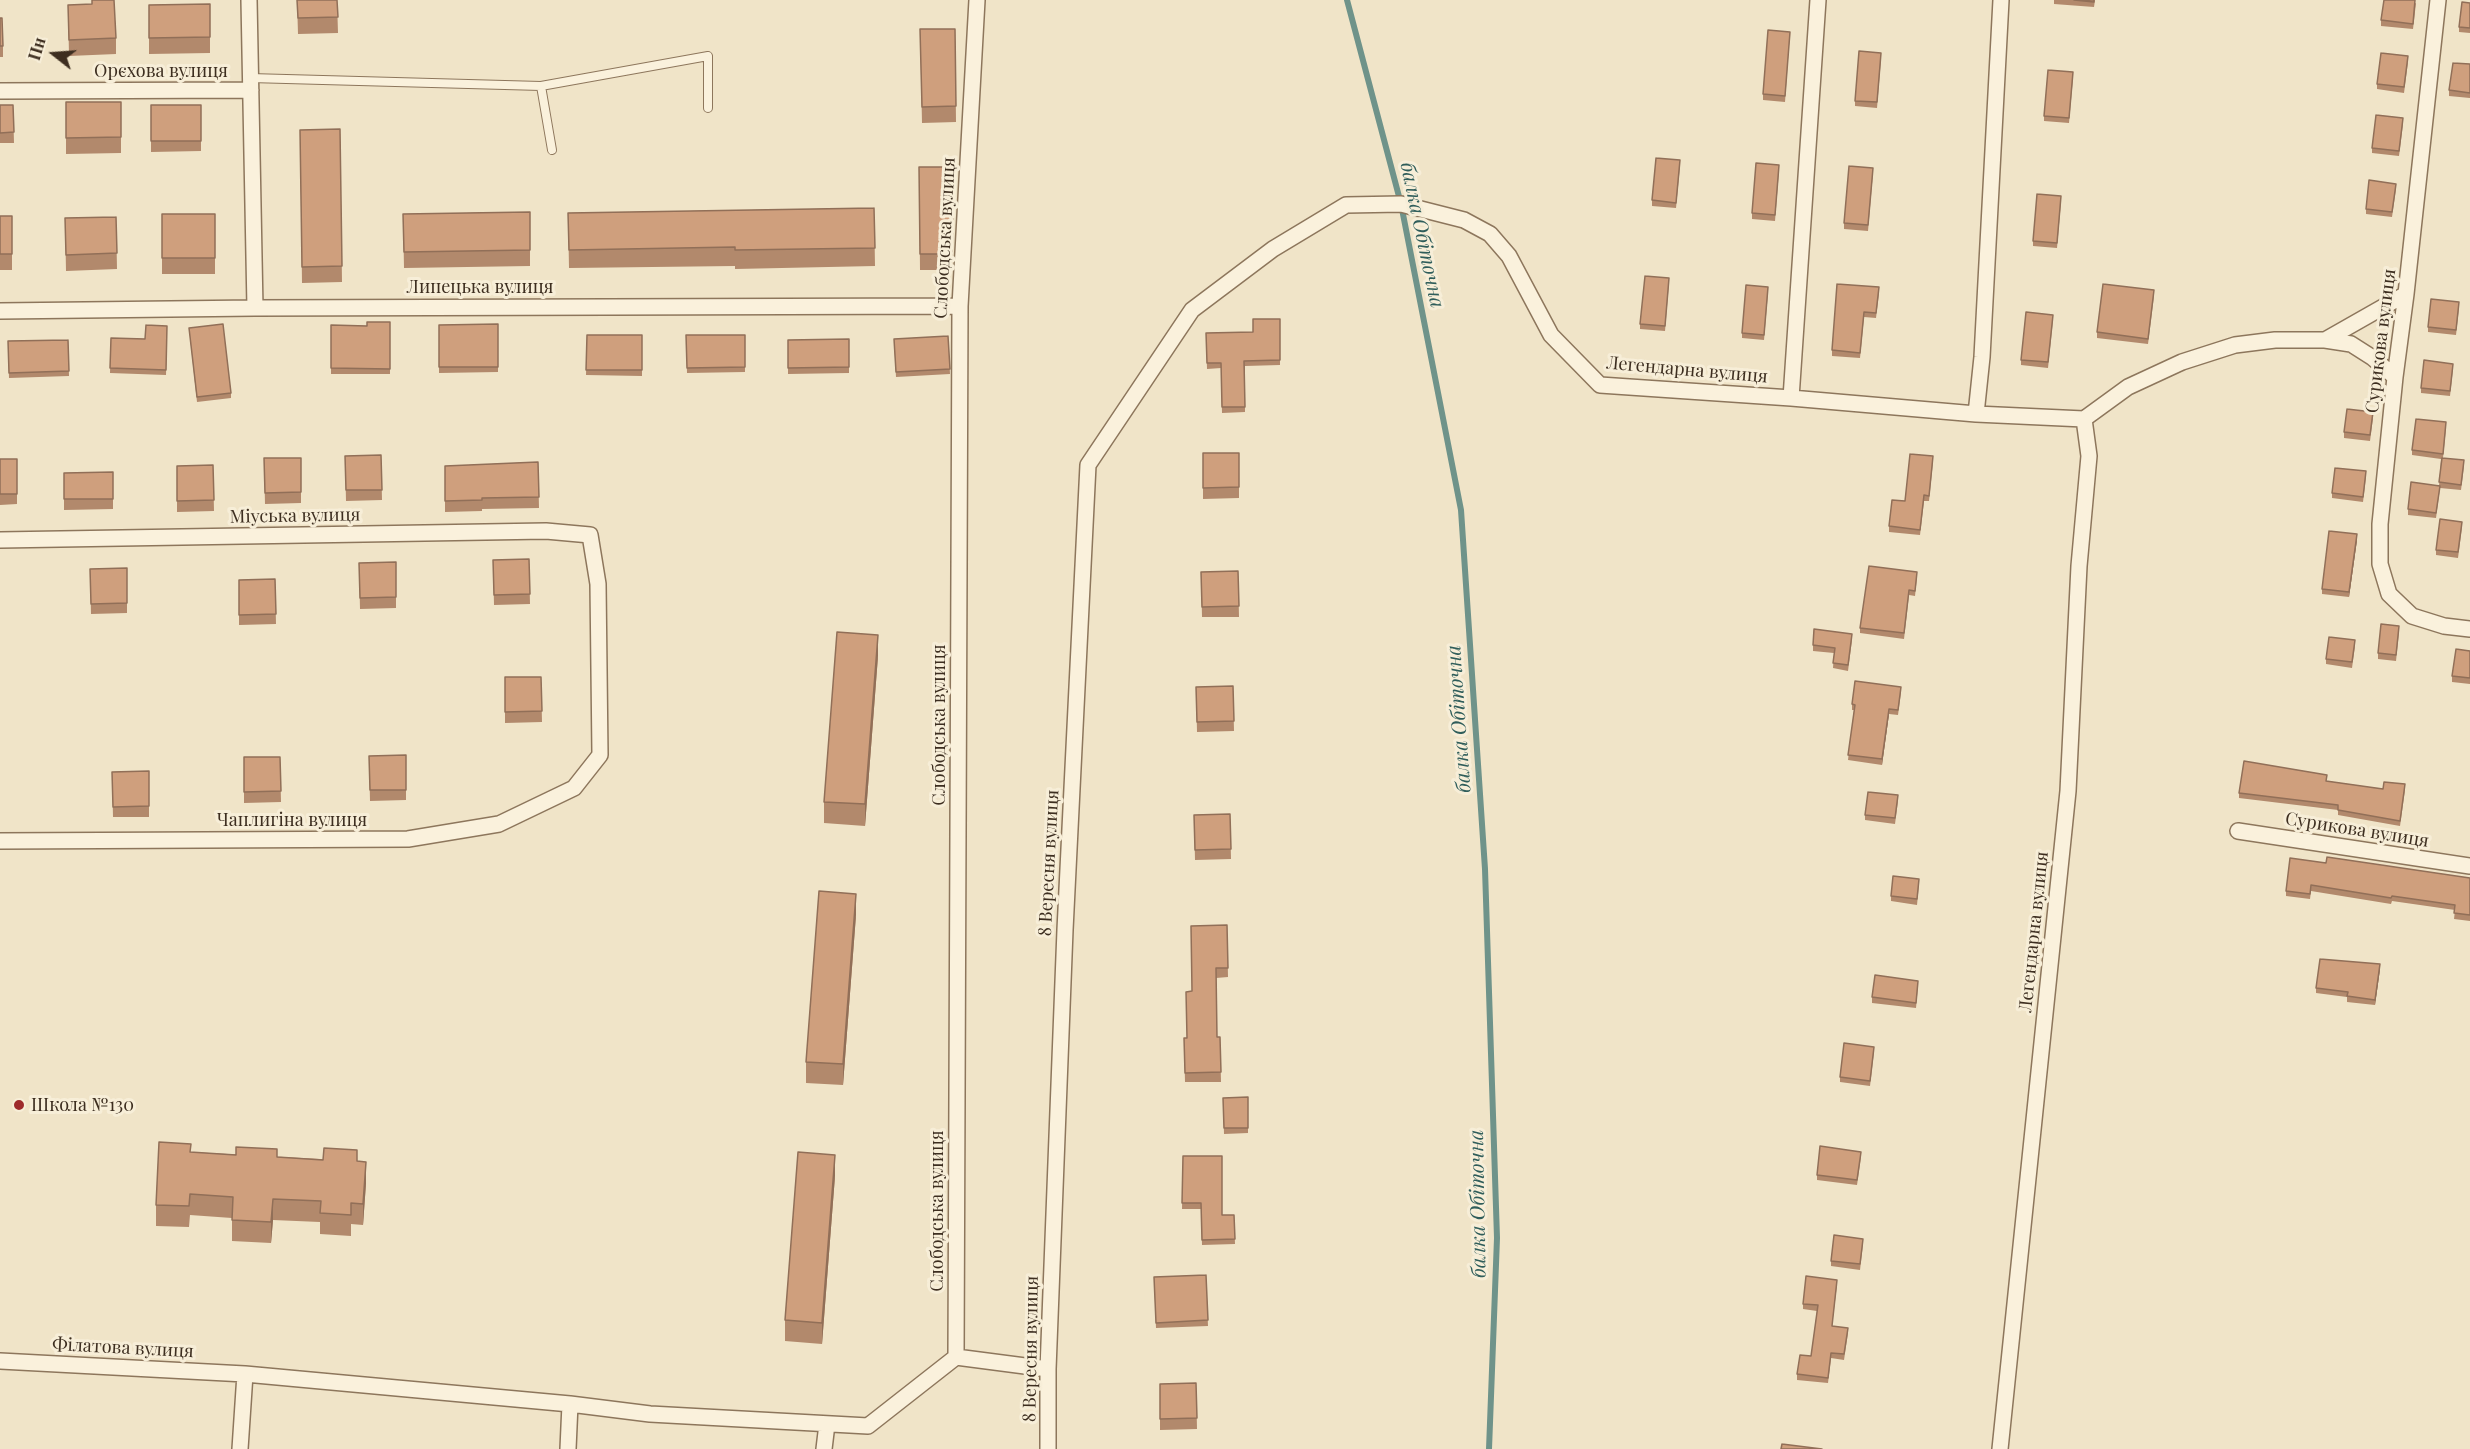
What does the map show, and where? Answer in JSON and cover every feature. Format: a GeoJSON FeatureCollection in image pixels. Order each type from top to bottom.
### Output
{"type":"FeatureCollection","features":[{"type":"Feature","properties":{"kind":"street"},"geometry":{"type":"LineString","coordinates":[[249,0],[255,308]]}},
{"type":"Feature","properties":{"kind":"street","name":"Слободська вулиця"},"geometry":{"type":"LineString","coordinates":[[956,1357],[960,306],[976,0]]}},
{"type":"Feature","properties":{"kind":"street","name":"Легендарна вулиця"},"geometry":{"type":"LineString","coordinates":[[1791,398],[1818,0]]}},
{"type":"Feature","properties":{"kind":"street"},"geometry":{"type":"LineString","coordinates":[[1976,414],[1982,357],[2001,0]]}},
{"type":"Feature","properties":{"kind":"street","name":"Сурикова вулиця"},"geometry":{"type":"LineString","coordinates":[[2438,0],[2395,377],[2380,524],[2380,564],[2389,594],[2412,616],[2444,626],[2470,629]]}},
{"type":"Feature","properties":{"kind":"street","name":"Орєхова вулиця"},"geometry":{"type":"LineString","coordinates":[[0,91],[250,84]]}},
{"type":"Feature","properties":{"kind":"street","name":"Легендарна вулиця"},"geometry":{"type":"LineString","coordinates":[[1192,310],[1273,249],[1346,205],[1401,204],[1464,220],[1490,234],[1509,256],[1551,334],[1600,385],[1976,414],[2084,418],[2089,456],[2079,566],[2068,791],[2000,1449]]}},
{"type":"Feature","properties":{"kind":"street"},"geometry":{"type":"LineString","coordinates":[[2325,339],[2406,294]]}},
{"type":"Feature","properties":{"kind":"street","name":"Липецька вулиця"},"geometry":{"type":"LineString","coordinates":[[0,311],[960,306]]}},
{"type":"Feature","properties":{"kind":"street","name":"8 Вересня вулиця"},"geometry":{"type":"LineString","coordinates":[[1048,1449],[1048,1369],[1065,930],[1088,465],[1192,310]]}},
{"type":"Feature","properties":{"kind":"street"},"geometry":{"type":"LineString","coordinates":[[2084,418],[2128,387],[2182,362],[2235,345],[2275,340],[2325,339],[2351,344],[2373,358],[2395,377]]}},
{"type":"Feature","properties":{"kind":"street","name":"Міуська вулиця"},"geometry":{"type":"LineString","coordinates":[[0,540],[546,531],[590,535],[598,584],[600,755],[573,788]]}},
{"type":"Feature","properties":{"kind":"street","name":"Чаплигіна вулиця"},"geometry":{"type":"LineString","coordinates":[[0,841],[408,839],[499,824],[573,788]]}},
{"type":"Feature","properties":{"kind":"street","name":"Сурикова вулиця"},"geometry":{"type":"LineString","coordinates":[[2238,831],[2470,866]]}},
{"type":"Feature","properties":{"kind":"street"},"geometry":{"type":"LineString","coordinates":[[956,1357],[1048,1369]]}},
{"type":"Feature","properties":{"kind":"street","name":"Філатова вулиця"},"geometry":{"type":"LineString","coordinates":[[0,1361],[245,1374],[570,1404],[650,1414],[868,1426],[956,1357]]}},
{"type":"Feature","properties":{"kind":"street"},"geometry":{"type":"LineString","coordinates":[[240,1449],[245,1374]]}},
{"type":"Feature","properties":{"kind":"street"},"geometry":{"type":"LineString","coordinates":[[568,1449],[570,1404]]}},
{"type":"Feature","properties":{"kind":"street"},"geometry":{"type":"LineString","coordinates":[[824,1449],[827,1424]]}},
{"type":"Feature","properties":{"kind":"lane"},"geometry":{"type":"LineString","coordinates":[[250,84],[541,86],[708,57],[708,108]]}},
{"type":"Feature","properties":{"kind":"lane"},"geometry":{"type":"LineString","coordinates":[[541,86],[552,150]]}},
{"type":"Feature","properties":{"kind":"building"},"geometry":{"type":"Polygon","coordinates":[[[92,0],[114,0],[116,38],[69,40],[68,5],[92,4],[92,0]]]}},
{"type":"Feature","properties":{"kind":"building"},"geometry":{"type":"Polygon","coordinates":[[[297,0],[337,0],[338,17],[298,18],[297,0]]]}},
{"type":"Feature","properties":{"kind":"building"},"geometry":{"type":"Polygon","coordinates":[[[2384,0],[2415,0],[2413,24],[2381,20],[2384,0]]]}},
{"type":"Feature","properties":{"kind":"building"},"geometry":{"type":"Polygon","coordinates":[[[2462,2],[2470,3],[2470,28],[2459,27],[2462,2]]]}},
{"type":"Feature","properties":{"kind":"building"},"geometry":{"type":"Polygon","coordinates":[[[210,4],[210,37],[149,38],[149,5],[210,4]]]}},
{"type":"Feature","properties":{"kind":"building"},"geometry":{"type":"Polygon","coordinates":[[[0,18],[2,18],[3,46],[0,46],[0,18]]]}},
{"type":"Feature","properties":{"kind":"building"},"geometry":{"type":"Polygon","coordinates":[[[920,29],[955,29],[956,106],[922,107],[920,29]]]}},
{"type":"Feature","properties":{"kind":"building"},"geometry":{"type":"Polygon","coordinates":[[[1768,30],[1790,32],[1785,96],[1763,94],[1768,30]]]}},
{"type":"Feature","properties":{"kind":"building"},"geometry":{"type":"Polygon","coordinates":[[[1859,51],[1881,53],[1877,102],[1855,101],[1859,51]]]}},
{"type":"Feature","properties":{"kind":"building"},"geometry":{"type":"Polygon","coordinates":[[[2381,53],[2408,56],[2404,87],[2377,84],[2381,53]]]}},
{"type":"Feature","properties":{"kind":"building"},"geometry":{"type":"Polygon","coordinates":[[[2453,63],[2470,64],[2470,93],[2449,90],[2453,63]]]}},
{"type":"Feature","properties":{"kind":"building"},"geometry":{"type":"Polygon","coordinates":[[[2048,70],[2073,72],[2069,118],[2044,116],[2048,70]]]}},
{"type":"Feature","properties":{"kind":"building"},"geometry":{"type":"Polygon","coordinates":[[[66,102],[121,102],[121,137],[66,138],[66,102]]]}},
{"type":"Feature","properties":{"kind":"building"},"geometry":{"type":"Polygon","coordinates":[[[0,105],[13,105],[14,132],[0,133],[0,105]]]}},
{"type":"Feature","properties":{"kind":"building"},"geometry":{"type":"Polygon","coordinates":[[[151,105],[201,105],[201,141],[151,141],[151,105]]]}},
{"type":"Feature","properties":{"kind":"building"},"geometry":{"type":"Polygon","coordinates":[[[2376,115],[2403,118],[2399,151],[2372,148],[2376,115]]]}},
{"type":"Feature","properties":{"kind":"building"},"geometry":{"type":"Polygon","coordinates":[[[340,129],[342,266],[302,267],[300,130],[340,129]]]}},
{"type":"Feature","properties":{"kind":"building"},"geometry":{"type":"Polygon","coordinates":[[[1656,158],[1680,160],[1676,203],[1652,200],[1656,158]]]}},
{"type":"Feature","properties":{"kind":"building"},"geometry":{"type":"Polygon","coordinates":[[[1756,163],[1779,165],[1775,215],[1752,213],[1756,163]]]}},
{"type":"Feature","properties":{"kind":"building"},"geometry":{"type":"Polygon","coordinates":[[[1849,166],[1873,168],[1868,225],[1844,223],[1849,166]]]}},
{"type":"Feature","properties":{"kind":"building"},"geometry":{"type":"Polygon","coordinates":[[[919,167],[954,167],[952,254],[920,254],[919,167]]]}},
{"type":"Feature","properties":{"kind":"building"},"geometry":{"type":"Polygon","coordinates":[[[2369,180],[2396,184],[2392,212],[2366,209],[2369,180]]]}},
{"type":"Feature","properties":{"kind":"building"},"geometry":{"type":"Polygon","coordinates":[[[2037,194],[2061,196],[2057,243],[2033,241],[2037,194]]]}},
{"type":"Feature","properties":{"kind":"building"},"geometry":{"type":"Polygon","coordinates":[[[874,208],[875,248],[735,250],[735,247],[569,250],[568,213],[874,208]]]}},
{"type":"Feature","properties":{"kind":"building"},"geometry":{"type":"Polygon","coordinates":[[[530,212],[530,250],[404,252],[403,214],[530,212]]]}},
{"type":"Feature","properties":{"kind":"building"},"geometry":{"type":"Polygon","coordinates":[[[162,214],[215,214],[215,258],[162,258],[162,214]]]}},
{"type":"Feature","properties":{"kind":"building"},"geometry":{"type":"Polygon","coordinates":[[[0,216],[12,216],[12,254],[0,254],[0,216]]]}},
{"type":"Feature","properties":{"kind":"building"},"geometry":{"type":"Polygon","coordinates":[[[116,217],[117,253],[66,255],[65,218],[116,217]]]}},
{"type":"Feature","properties":{"kind":"building"},"geometry":{"type":"Polygon","coordinates":[[[1645,276],[1669,278],[1665,326],[1640,324],[1645,276]]]}},
{"type":"Feature","properties":{"kind":"building"},"geometry":{"type":"Polygon","coordinates":[[[1837,284],[1879,287],[1876,313],[1864,312],[1860,353],[1832,350],[1837,284]]]}},
{"type":"Feature","properties":{"kind":"building"},"geometry":{"type":"Polygon","coordinates":[[[2103,284],[2154,290],[2148,339],[2097,332],[2103,284]]]}},
{"type":"Feature","properties":{"kind":"building"},"geometry":{"type":"Polygon","coordinates":[[[1746,285],[1768,287],[1764,335],[1742,333],[1746,285]]]}},
{"type":"Feature","properties":{"kind":"building"},"geometry":{"type":"Polygon","coordinates":[[[2431,299],[2459,302],[2456,330],[2428,327],[2431,299]]]}},
{"type":"Feature","properties":{"kind":"building"},"geometry":{"type":"Polygon","coordinates":[[[2026,312],[2053,315],[2048,362],[2021,360],[2026,312]]]}},
{"type":"Feature","properties":{"kind":"building"},"geometry":{"type":"Polygon","coordinates":[[[1253,319],[1280,319],[1280,360],[1244,361],[1245,407],[1222,407],[1221,363],[1207,363],[1206,333],[1253,332],[1253,319]]]}},
{"type":"Feature","properties":{"kind":"building"},"geometry":{"type":"Polygon","coordinates":[[[367,322],[390,322],[390,369],[331,368],[331,325],[367,326],[367,322]]]}},
{"type":"Feature","properties":{"kind":"building"},"geometry":{"type":"Polygon","coordinates":[[[223,324],[231,393],[197,397],[189,328],[223,324]]]}},
{"type":"Feature","properties":{"kind":"building"},"geometry":{"type":"Polygon","coordinates":[[[498,324],[498,367],[439,367],[439,325],[498,324]]]}},
{"type":"Feature","properties":{"kind":"building"},"geometry":{"type":"Polygon","coordinates":[[[146,325],[167,326],[166,370],[110,368],[111,338],[145,339],[146,325]]]}},
{"type":"Feature","properties":{"kind":"building"},"geometry":{"type":"Polygon","coordinates":[[[587,335],[642,335],[642,370],[586,370],[587,335]]]}},
{"type":"Feature","properties":{"kind":"building"},"geometry":{"type":"Polygon","coordinates":[[[686,335],[745,335],[745,367],[687,368],[686,335]]]}},
{"type":"Feature","properties":{"kind":"building"},"geometry":{"type":"Polygon","coordinates":[[[948,336],[950,369],[896,372],[894,339],[948,336]]]}},
{"type":"Feature","properties":{"kind":"building"},"geometry":{"type":"Polygon","coordinates":[[[849,339],[849,367],[788,368],[788,340],[849,339]]]}},
{"type":"Feature","properties":{"kind":"building"},"geometry":{"type":"Polygon","coordinates":[[[68,340],[69,371],[9,373],[8,341],[68,340]]]}},
{"type":"Feature","properties":{"kind":"building"},"geometry":{"type":"Polygon","coordinates":[[[2424,360],[2453,364],[2450,391],[2421,388],[2424,360]]]}},
{"type":"Feature","properties":{"kind":"building"},"geometry":{"type":"Polygon","coordinates":[[[2347,409],[2373,412],[2370,435],[2344,432],[2347,409]]]}},
{"type":"Feature","properties":{"kind":"building"},"geometry":{"type":"Polygon","coordinates":[[[2416,419],[2446,422],[2443,454],[2412,450],[2416,419]]]}},
{"type":"Feature","properties":{"kind":"building"},"geometry":{"type":"Polygon","coordinates":[[[1203,453],[1239,453],[1239,487],[1203,488],[1203,453]]]}},
{"type":"Feature","properties":{"kind":"building"},"geometry":{"type":"Polygon","coordinates":[[[1910,454],[1933,456],[1929,496],[1924,495],[1920,530],[1889,526],[1892,500],[1905,501],[1910,454]]]}},
{"type":"Feature","properties":{"kind":"building"},"geometry":{"type":"Polygon","coordinates":[[[381,455],[382,490],[346,490],[345,456],[381,455]]]}},
{"type":"Feature","properties":{"kind":"building"},"geometry":{"type":"Polygon","coordinates":[[[264,458],[301,458],[301,492],[265,493],[264,458]]]}},
{"type":"Feature","properties":{"kind":"building"},"geometry":{"type":"Polygon","coordinates":[[[2442,458],[2464,460],[2461,485],[2439,482],[2442,458]]]}},
{"type":"Feature","properties":{"kind":"building"},"geometry":{"type":"Polygon","coordinates":[[[0,459],[17,459],[17,494],[0,494],[0,459]]]}},
{"type":"Feature","properties":{"kind":"building"},"geometry":{"type":"Polygon","coordinates":[[[538,462],[539,497],[445,501],[445,466],[538,462]]]}},
{"type":"Feature","properties":{"kind":"building"},"geometry":{"type":"Polygon","coordinates":[[[213,465],[214,500],[177,501],[177,466],[213,465]]]}},
{"type":"Feature","properties":{"kind":"building"},"geometry":{"type":"Polygon","coordinates":[[[2335,468],[2366,471],[2363,497],[2332,493],[2335,468]]]}},
{"type":"Feature","properties":{"kind":"building"},"geometry":{"type":"Polygon","coordinates":[[[113,472],[113,499],[64,499],[64,473],[113,472]]]}},
{"type":"Feature","properties":{"kind":"building"},"geometry":{"type":"Polygon","coordinates":[[[2411,482],[2440,486],[2436,513],[2408,509],[2411,482]]]}},
{"type":"Feature","properties":{"kind":"building"},"geometry":{"type":"Polygon","coordinates":[[[2440,519],[2462,522],[2458,552],[2436,550],[2440,519]]]}},
{"type":"Feature","properties":{"kind":"building"},"geometry":{"type":"Polygon","coordinates":[[[2329,531],[2357,534],[2349,592],[2322,589],[2329,531]]]}},
{"type":"Feature","properties":{"kind":"building"},"geometry":{"type":"Polygon","coordinates":[[[529,559],[530,594],[494,595],[493,560],[529,559]]]}},
{"type":"Feature","properties":{"kind":"building"},"geometry":{"type":"Polygon","coordinates":[[[396,562],[396,597],[360,598],[359,563],[396,562]]]}},
{"type":"Feature","properties":{"kind":"building"},"geometry":{"type":"Polygon","coordinates":[[[1869,566],[1917,572],[1915,591],[1909,590],[1904,633],[1860,628],[1869,566]]]}},
{"type":"Feature","properties":{"kind":"building"},"geometry":{"type":"Polygon","coordinates":[[[127,568],[127,603],[91,604],[90,569],[127,568]]]}},
{"type":"Feature","properties":{"kind":"building"},"geometry":{"type":"Polygon","coordinates":[[[1238,571],[1239,606],[1202,607],[1201,572],[1238,571]]]}},
{"type":"Feature","properties":{"kind":"building"},"geometry":{"type":"Polygon","coordinates":[[[275,579],[276,614],[239,615],[239,580],[275,579]]]}},
{"type":"Feature","properties":{"kind":"building"},"geometry":{"type":"Polygon","coordinates":[[[2381,624],[2399,626],[2396,655],[2378,653],[2381,624]]]}},
{"type":"Feature","properties":{"kind":"building"},"geometry":{"type":"Polygon","coordinates":[[[1814,629],[1852,634],[1848,665],[1833,663],[1835,648],[1813,645],[1814,629]]]}},
{"type":"Feature","properties":{"kind":"building"},"geometry":{"type":"Polygon","coordinates":[[[837,632],[878,635],[865,804],[824,802],[837,632]]]}},
{"type":"Feature","properties":{"kind":"building"},"geometry":{"type":"Polygon","coordinates":[[[2329,637],[2355,640],[2352,662],[2326,659],[2329,637]]]}},
{"type":"Feature","properties":{"kind":"building"},"geometry":{"type":"Polygon","coordinates":[[[2456,649],[2470,651],[2470,678],[2452,676],[2456,649]]]}},
{"type":"Feature","properties":{"kind":"building"},"geometry":{"type":"Polygon","coordinates":[[[505,677],[541,677],[542,711],[505,712],[505,677]]]}},
{"type":"Feature","properties":{"kind":"building"},"geometry":{"type":"Polygon","coordinates":[[[1855,681],[1901,687],[1898,710],[1889,709],[1882,759],[1848,755],[1855,705],[1852,704],[1855,681]]]}},
{"type":"Feature","properties":{"kind":"building"},"geometry":{"type":"Polygon","coordinates":[[[1233,686],[1234,721],[1197,722],[1196,687],[1233,686]]]}},
{"type":"Feature","properties":{"kind":"building"},"geometry":{"type":"Polygon","coordinates":[[[406,755],[406,790],[370,790],[369,756],[406,755]]]}},
{"type":"Feature","properties":{"kind":"building"},"geometry":{"type":"Polygon","coordinates":[[[244,757],[280,757],[281,791],[244,792],[244,757]]]}},
{"type":"Feature","properties":{"kind":"building"},"geometry":{"type":"Polygon","coordinates":[[[2244,761],[2327,775],[2326,781],[2383,789],[2384,782],[2405,784],[2400,821],[2338,810],[2338,805],[2239,793],[2244,761]]]}},
{"type":"Feature","properties":{"kind":"building"},"geometry":{"type":"Polygon","coordinates":[[[149,771],[149,806],[113,807],[112,772],[149,771]]]}},
{"type":"Feature","properties":{"kind":"building"},"geometry":{"type":"Polygon","coordinates":[[[1868,792],[1898,795],[1895,818],[1865,815],[1868,792]]]}},
{"type":"Feature","properties":{"kind":"building"},"geometry":{"type":"Polygon","coordinates":[[[1230,814],[1231,849],[1195,850],[1194,815],[1230,814]]]}},
{"type":"Feature","properties":{"kind":"building"},"geometry":{"type":"Polygon","coordinates":[[[2327,857],[2470,878],[2470,915],[2454,913],[2455,905],[2392,896],[2391,898],[2311,885],[2310,894],[2286,891],[2290,858],[2326,863],[2327,857]]]}},
{"type":"Feature","properties":{"kind":"building"},"geometry":{"type":"Polygon","coordinates":[[[1893,876],[1919,879],[1917,899],[1891,896],[1893,876]]]}},
{"type":"Feature","properties":{"kind":"building"},"geometry":{"type":"Polygon","coordinates":[[[819,891],[856,894],[843,1064],[806,1062],[819,891]]]}},
{"type":"Feature","properties":{"kind":"building"},"geometry":{"type":"Polygon","coordinates":[[[1227,925],[1228,968],[1216,968],[1217,1037],[1220,1037],[1221,1072],[1185,1073],[1186,992],[1192,991],[1191,926],[1227,925]]]}},
{"type":"Feature","properties":{"kind":"building"},"geometry":{"type":"Polygon","coordinates":[[[2320,959],[2380,964],[2375,1000],[2347,996],[2348,992],[2316,988],[2320,959]]]}},
{"type":"Feature","properties":{"kind":"building"},"geometry":{"type":"Polygon","coordinates":[[[1875,975],[1918,981],[1916,1003],[1872,997],[1875,975]]]}},
{"type":"Feature","properties":{"kind":"building"},"geometry":{"type":"Polygon","coordinates":[[[1844,1043],[1874,1047],[1870,1081],[1840,1077],[1844,1043]]]}},
{"type":"Feature","properties":{"kind":"building"},"geometry":{"type":"Polygon","coordinates":[[[1248,1097],[1248,1128],[1224,1128],[1223,1098],[1248,1097]]]}},
{"type":"Feature","properties":{"kind":"building"},"geometry":{"type":"Polygon","coordinates":[[[159,1142],[191,1144],[190,1152],[236,1155],[236,1147],[277,1149],[277,1157],[323,1160],[324,1148],[357,1150],[357,1161],[366,1162],[363,1204],[351,1203],[351,1215],[320,1213],[321,1201],[273,1199],[271,1222],[232,1220],[233,1197],[190,1194],[189,1206],[156,1205],[159,1142]]]}},
{"type":"Feature","properties":{"kind":"building"},"geometry":{"type":"Polygon","coordinates":[[[1820,1146],[1861,1152],[1857,1180],[1817,1175],[1820,1146]]]}},
{"type":"Feature","properties":{"kind":"building"},"geometry":{"type":"Polygon","coordinates":[[[798,1152],[835,1155],[822,1323],[785,1320],[798,1152]]]}},
{"type":"Feature","properties":{"kind":"building"},"geometry":{"type":"Polygon","coordinates":[[[1183,1156],[1222,1156],[1222,1215],[1234,1215],[1235,1239],[1202,1240],[1201,1203],[1182,1203],[1183,1156]]]}},
{"type":"Feature","properties":{"kind":"building"},"geometry":{"type":"Polygon","coordinates":[[[1834,1235],[1863,1239],[1860,1264],[1831,1261],[1834,1235]]]}},
{"type":"Feature","properties":{"kind":"building"},"geometry":{"type":"Polygon","coordinates":[[[1206,1275],[1208,1320],[1156,1323],[1154,1277],[1206,1275]]]}},
{"type":"Feature","properties":{"kind":"building"},"geometry":{"type":"Polygon","coordinates":[[[1806,1276],[1837,1280],[1832,1326],[1848,1328],[1844,1354],[1831,1353],[1828,1378],[1797,1374],[1800,1355],[1811,1356],[1818,1305],[1803,1304],[1806,1276]]]}},
{"type":"Feature","properties":{"kind":"building"},"geometry":{"type":"Polygon","coordinates":[[[1196,1383],[1197,1418],[1160,1419],[1160,1384],[1196,1383]]]}},
{"type":"Feature","properties":{"kind":"building"},"geometry":{"type":"Polygon","coordinates":[[[1782,1444],[1822,1449],[1781,1449],[1782,1444]]]}},
{"type":"Feature","properties":{"kind":"waterway","name":"балка Обіточна"},"geometry":{"type":"LineString","coordinates":[[1347,0],[1401,204],[1461,510],[1485,869],[1497,1238],[1489,1449]]}},
{"type":"Feature","properties":{"kind":"place","name":"Школа №130"},"geometry":{"type":"Point","coordinates":[19,1105]}}]}
